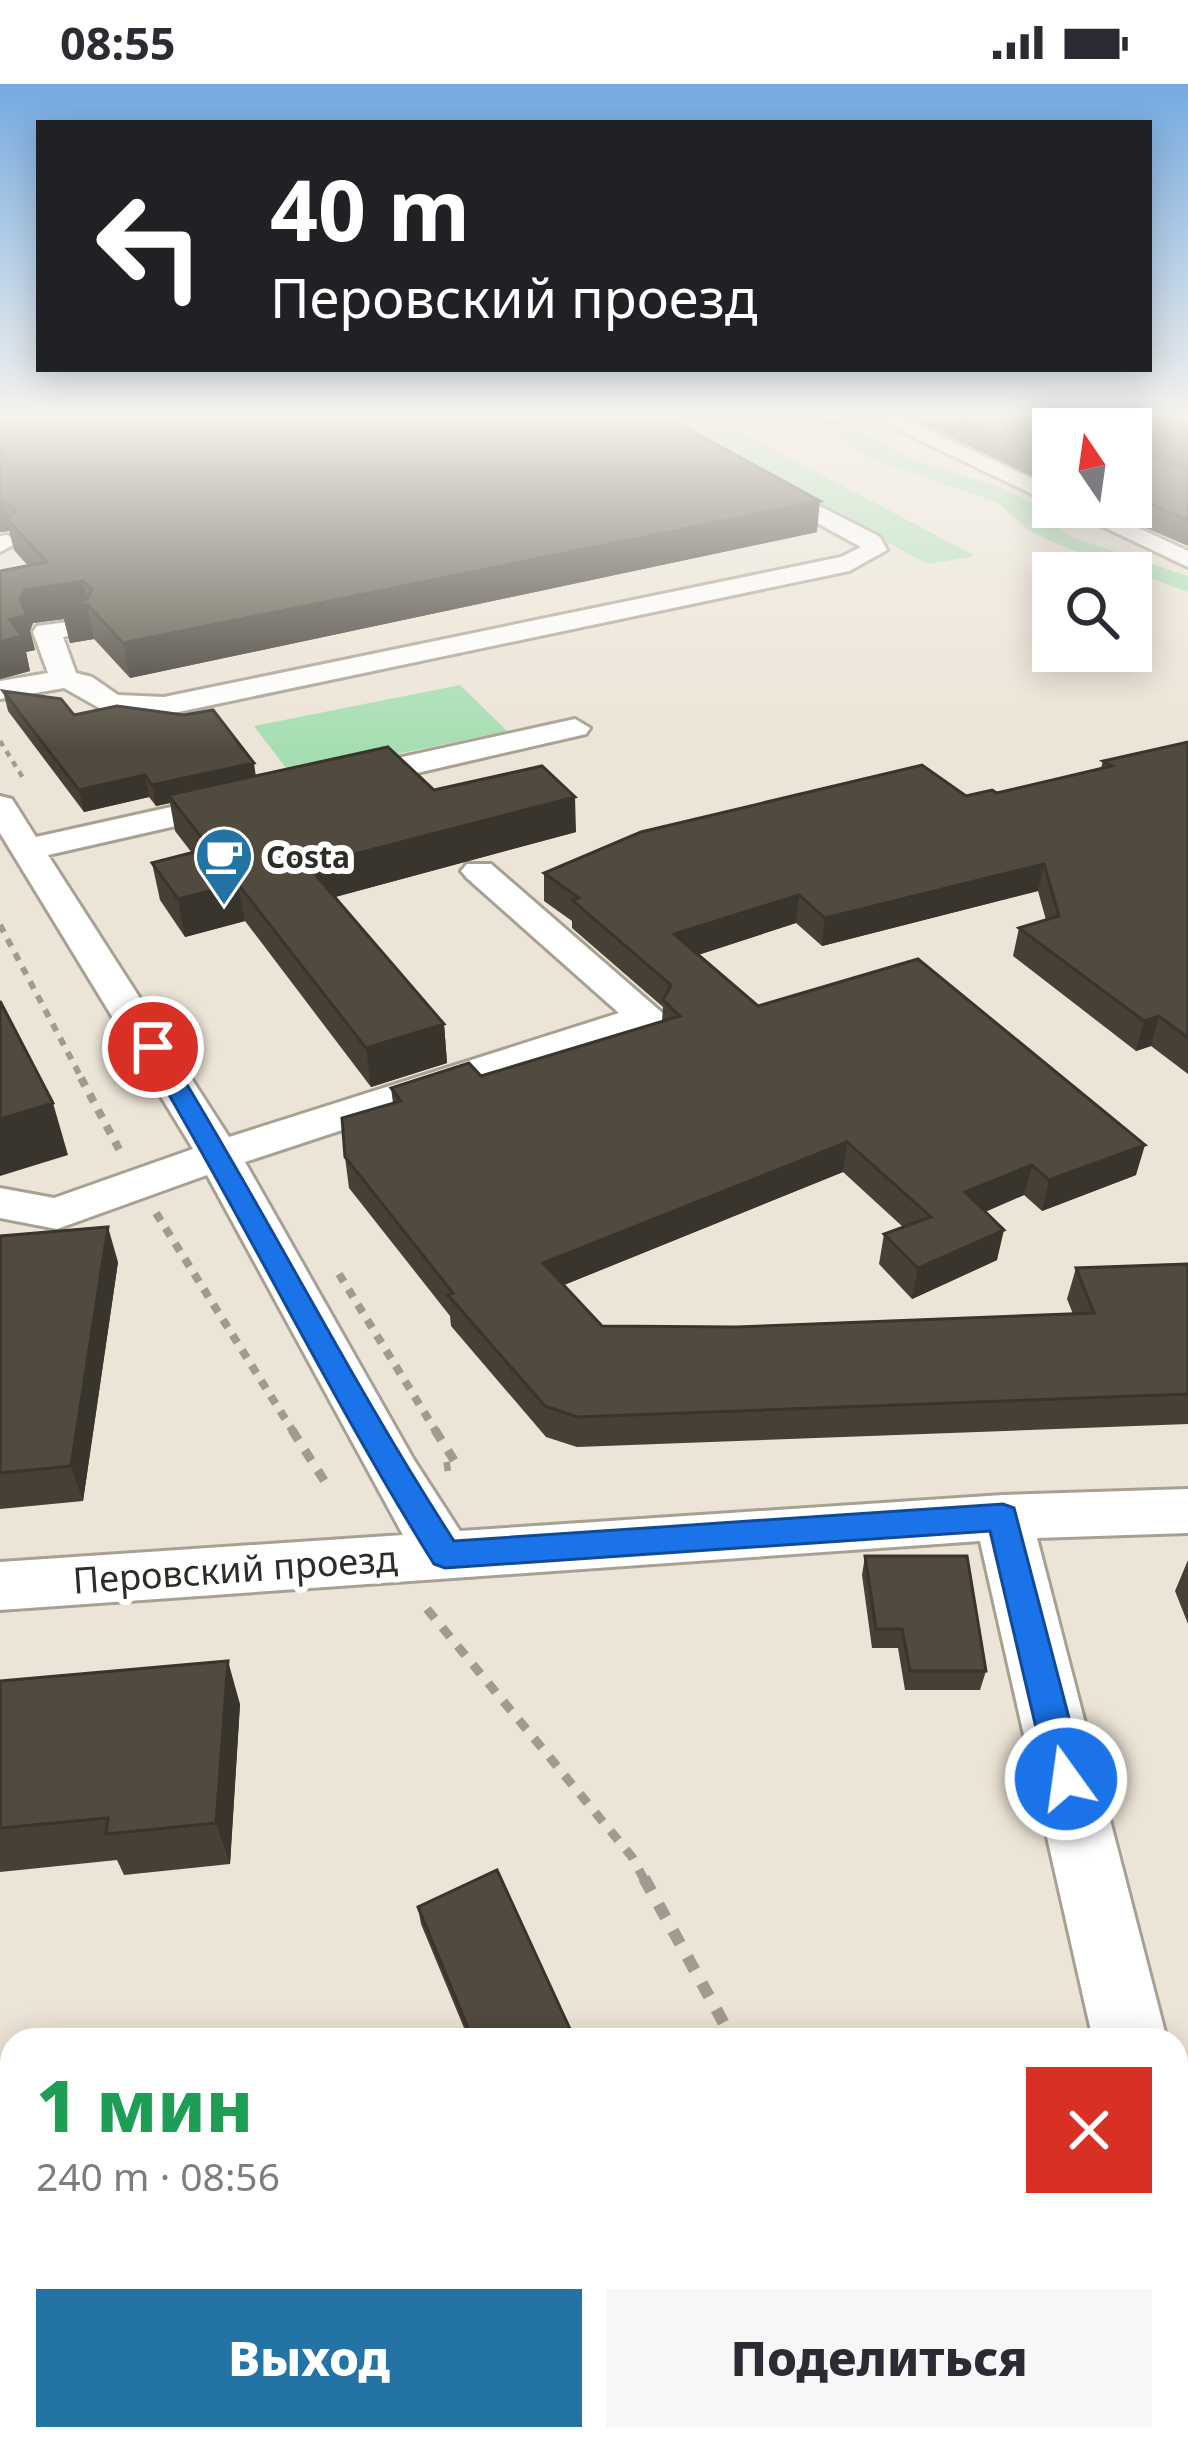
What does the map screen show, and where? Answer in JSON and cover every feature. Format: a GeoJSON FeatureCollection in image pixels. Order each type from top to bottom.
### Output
{"type":"FeatureCollection","features":[{"type":"Feature","properties":{"kind":"street"},"geometry":{"type":"LineString","coordinates":[[0,689],[64,679],[82,683],[111,704],[129,708],[225,696],[849,563],[875,550],[871,542],[846,528]]}},
{"type":"Feature","properties":{"kind":"street"},"geometry":{"type":"LineString","coordinates":[[1120,528],[1188,560]]}},
{"type":"Feature","properties":{"kind":"street"},"geometry":{"type":"LineString","coordinates":[[739,561],[772,579]]}},
{"type":"Feature","properties":{"kind":"street"},"geometry":{"type":"LineString","coordinates":[[64,679],[47,632],[81,625]]}},
{"type":"Feature","properties":{"kind":"street"},"geometry":{"type":"LineString","coordinates":[[323,637],[361,668]]}},
{"type":"Feature","properties":{"kind":"street"},"geometry":{"type":"LineString","coordinates":[[320,784],[575,728]]}},
{"type":"Feature","properties":{"kind":"street"},"geometry":{"type":"LineString","coordinates":[[0,889],[37,864],[273,795]]}},
{"type":"Feature","properties":{"kind":"street"},"geometry":{"type":"LineString","coordinates":[[0,806],[219,1156],[394,1475],[445,1555]]}},
{"type":"Feature","properties":{"kind":"street"},"geometry":{"type":"LineString","coordinates":[[0,1203],[57,1214],[219,1156],[647,1017],[479,871]]}},
{"type":"Feature","properties":{"kind":"street","name":"Перовский проезд"},"geometry":{"type":"LineString","coordinates":[[0,1586],[1003,1517],[1188,1511]]}},
{"type":"Feature","properties":{"kind":"street"},"geometry":{"type":"LineString","coordinates":[[1003,1517],[1127,2028]]}},
{"type":"Feature","properties":{"kind":"path"},"geometry":{"type":"LineString","coordinates":[[427,1609],[632,1857],[726,2028]]}},
{"type":"Feature","properties":{"kind":"green space"},"geometry":{"type":"Polygon","coordinates":[[[861,528],[923,528],[975,556],[928,564],[861,528]]]}},
{"type":"Feature","properties":{"kind":"green space"},"geometry":{"type":"Polygon","coordinates":[[[1026,528],[1060,528],[1116,552],[1078,552],[1026,528]]]}},
{"type":"Feature","properties":{"kind":"green space"},"geometry":{"type":"Polygon","coordinates":[[[1152,564],[1188,576],[1188,592],[1152,579],[1152,564]]]}},
{"type":"Feature","properties":{"kind":"green space"},"geometry":{"type":"Polygon","coordinates":[[[460,685],[507,731],[292,776],[254,726],[460,685]]]}},
{"type":"Feature","properties":{"kind":"building"},"geometry":{"type":"Polygon","coordinates":[[[16,528],[685,528],[123,643],[87,604],[62,609],[87,599],[92,589],[83,581],[25,590],[20,599],[27,616],[9,619],[22,636],[0,642],[0,571],[47,562],[16,528]]]}},
{"type":"Feature","properties":{"kind":"building"},"geometry":{"type":"Polygon","coordinates":[[[3,691],[61,699],[74,715],[117,706],[184,715],[213,710],[254,763],[152,785],[145,775],[79,790],[3,691]]]}},
{"type":"Feature","properties":{"kind":"building"},"geometry":{"type":"Polygon","coordinates":[[[1188,742],[1188,1038],[1159,1016],[1144,1021],[1019,928],[1059,916],[1044,864],[825,918],[799,895],[674,934],[758,1006],[918,959],[1145,1145],[1049,1180],[1032,1165],[965,1192],[1004,1230],[918,1268],[884,1234],[931,1217],[847,1142],[543,1263],[602,1326],[736,1327],[1094,1313],[1076,1268],[1188,1264],[1188,1394],[577,1417],[545,1406],[448,1295],[453,1293],[345,1157],[342,1118],[401,1101],[391,1088],[469,1063],[481,1076],[680,1016],[663,1000],[671,985],[572,900],[579,898],[544,873],[641,832],[922,765],[966,796],[1112,766],[1103,761],[1188,742]]]}},
{"type":"Feature","properties":{"kind":"building"},"geometry":{"type":"Polygon","coordinates":[[[388,747],[434,790],[542,766],[575,797],[308,866],[444,1024],[366,1048],[238,884],[178,899],[152,863],[210,848],[168,795],[388,747]]]}},
{"type":"Feature","properties":{"kind":"building"},"geometry":{"type":"Polygon","coordinates":[[[0,1001],[53,1103],[0,1119],[0,1001]]]}},
{"type":"Feature","properties":{"kind":"building"},"geometry":{"type":"Polygon","coordinates":[[[108,1227],[71,1466],[0,1473],[0,1236],[108,1227]]]}},
{"type":"Feature","properties":{"kind":"building"},"geometry":{"type":"Polygon","coordinates":[[[865,1556],[967,1556],[986,1671],[910,1671],[902,1629],[876,1629],[865,1556]]]}},
{"type":"Feature","properties":{"kind":"building"},"geometry":{"type":"Polygon","coordinates":[[[228,1661],[216,1823],[106,1834],[108,1818],[0,1828],[0,1681],[228,1661]]]}},
{"type":"Feature","properties":{"kind":"building"},"geometry":{"type":"Polygon","coordinates":[[[497,1870],[569,2028],[468,2028],[418,1907],[497,1870]]]}},
{"type":"Feature","properties":{"kind":"place","name":"Costa"},"geometry":{"type":"Point","coordinates":[224,907]}},
{"type":"Feature","properties":{"kind":"route"},"geometry":{"type":"LineString","coordinates":[[153,1047],[219,1156],[394,1475],[445,1555],[1003,1517],[1066,1779]]}}]}
